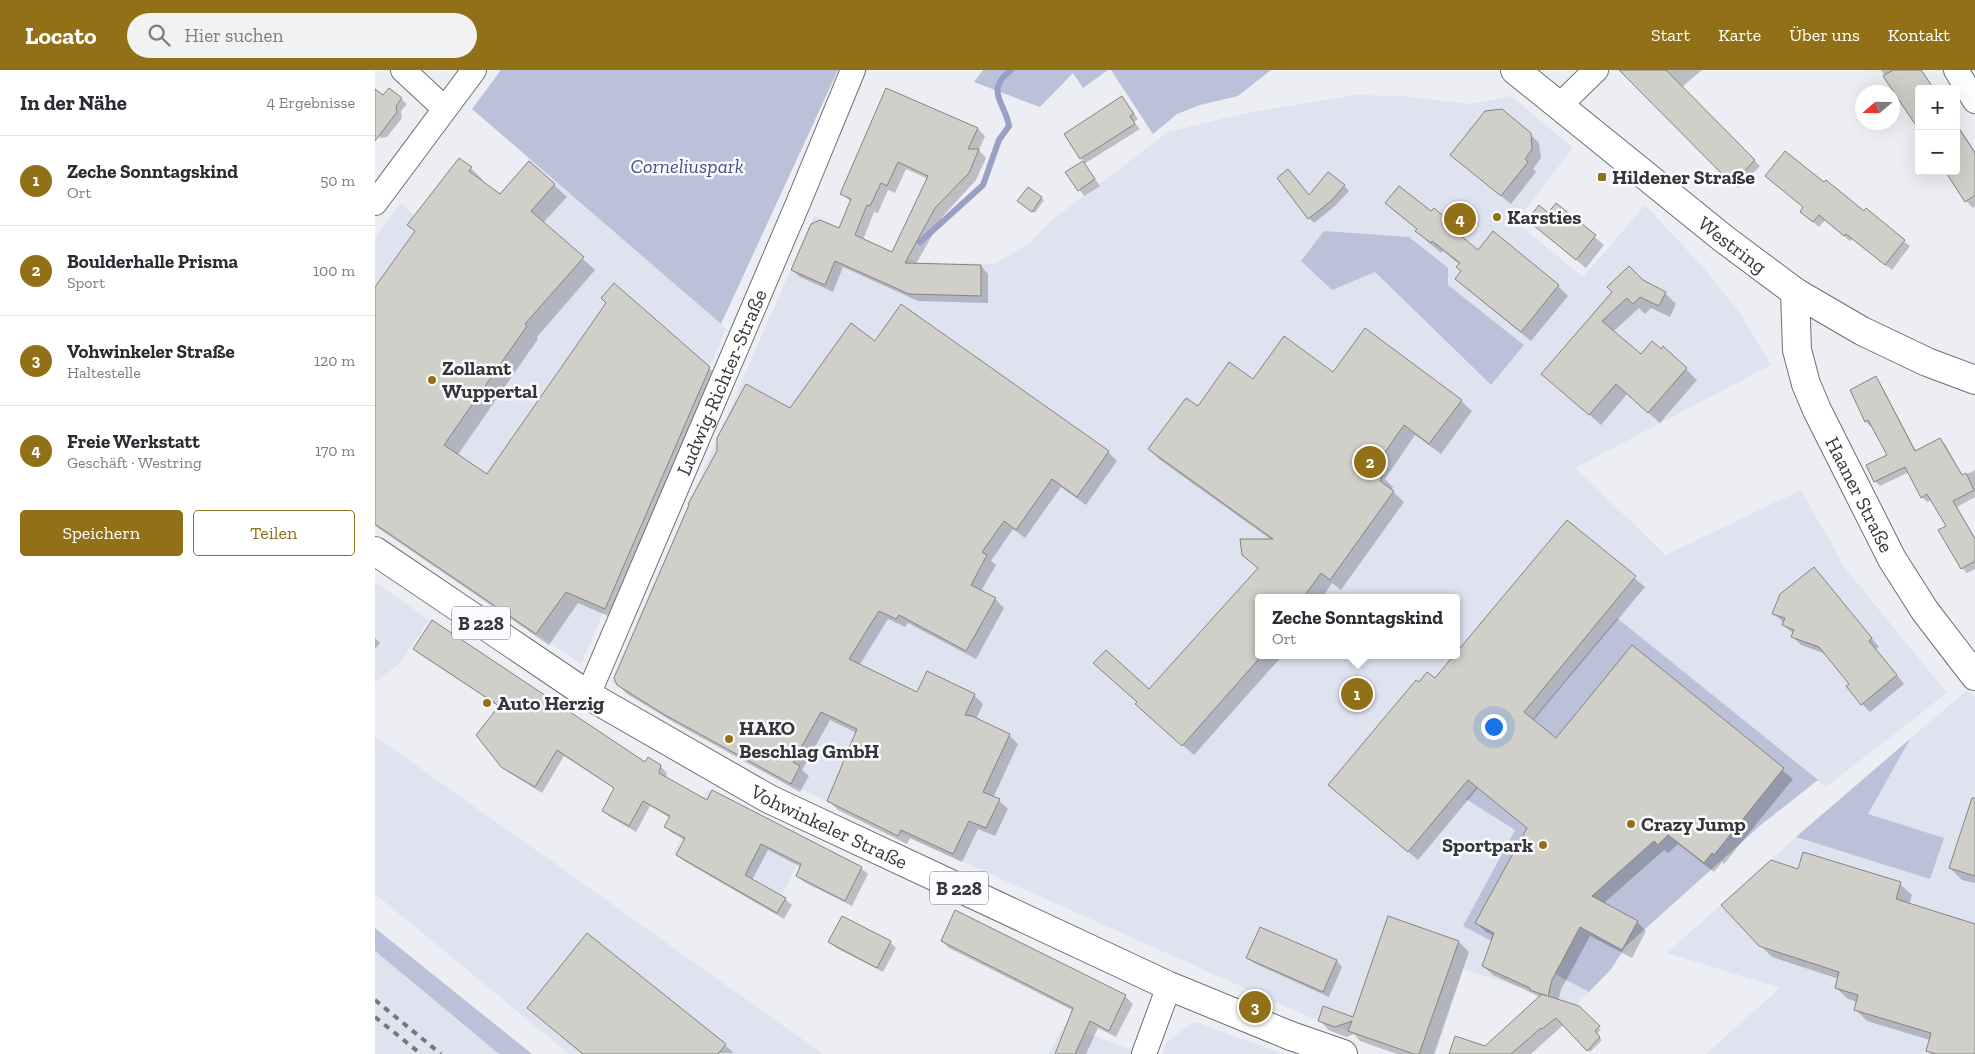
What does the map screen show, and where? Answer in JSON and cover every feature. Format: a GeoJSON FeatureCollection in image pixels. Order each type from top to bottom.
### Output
{"type":"FeatureCollection","features":[{"type":"Feature","properties":{"kind":"main road","name":"Westring"},"geometry":{"type":"LineString","coordinates":[[1515,70],[1724,239],[1795,292],[1863,330],[1927,362],[1975,380]]}},
{"type":"Feature","properties":{"kind":"main road","name":"Haaner Straße"},"geometry":{"type":"LineString","coordinates":[[1795,292],[1797,350],[1817,410],[1891,559],[1925,611],[1975,676]]}},
{"type":"Feature","properties":{"kind":"main road","name":"Vohwinkeler Straße"},"geometry":{"type":"LineString","coordinates":[[375,551],[588,695],[769,799],[1169,986],[1291,1036],[1343,1054]]}},
{"type":"Feature","properties":{"kind":"street"},"geometry":{"type":"LineString","coordinates":[[403,70],[445,109]]}},
{"type":"Feature","properties":{"kind":"street"},"geometry":{"type":"LineString","coordinates":[[375,203],[474,70]]}},
{"type":"Feature","properties":{"kind":"street","name":"Ludwig-Richter-Straße"},"geometry":{"type":"LineString","coordinates":[[588,695],[853,70]]}},
{"type":"Feature","properties":{"kind":"street"},"geometry":{"type":"LineString","coordinates":[[1560,105],[1596,70]]}},
{"type":"Feature","properties":{"kind":"street"},"geometry":{"type":"LineString","coordinates":[[1956,70],[1975,101]]}},
{"type":"Feature","properties":{"kind":"street"},"geometry":{"type":"LineString","coordinates":[[1144,1054],[1169,986]]}},
{"type":"Feature","properties":{"kind":"shaded area"},"geometry":{"type":"Polygon","coordinates":[[[1357,95],[1400,96],[1472,104],[1511,96],[1573,148],[1516,222],[1583,277],[1645,205],[1705,269],[1742,316],[1771,365],[1575,468],[1666,555],[1801,490],[1845,568],[1947,693],[1826,787],[1617,618],[1515,830],[1464,926],[1589,992],[1576,1005],[1463,969],[1436,1054],[1414,1054],[1307,1016],[791,785],[611,682],[814,216],[916,262],[995,264],[1029,243],[1053,219],[1168,132],[1242,114],[1357,95]],[[1375,272],[1490,385],[1524,345],[1448,285],[1375,272]]]}},
{"type":"Feature","properties":{"kind":"shaded area"},"geometry":{"type":"Polygon","coordinates":[[[530,158],[726,329],[581,664],[375,523],[375,237],[401,203],[451,250],[530,158]]]}},
{"type":"Feature","properties":{"kind":"shaded area"},"geometry":{"type":"Polygon","coordinates":[[[375,582],[429,620],[400,663],[375,683],[375,582]]]}},
{"type":"Feature","properties":{"kind":"shaded area"},"geometry":{"type":"Polygon","coordinates":[[[1967,690],[1975,697],[1975,1054],[1706,1054],[1780,988],[1667,953],[1796,837],[1967,690]]]}},
{"type":"Feature","properties":{"kind":"shaded area"},"geometry":{"type":"Polygon","coordinates":[[[375,736],[823,1054],[569,1054],[375,894],[375,736]]]}},
{"type":"Feature","properties":{"kind":"shaded area"},"geometry":{"type":"Polygon","coordinates":[[[707,790],[807,843],[774,913],[673,853],[707,790]]]}},
{"type":"Feature","properties":{"kind":"shaded area"},"geometry":{"type":"Polygon","coordinates":[[[375,951],[438,1004],[499,1054],[375,1054],[375,951]]]}},
{"type":"Feature","properties":{"kind":"shaded area"},"geometry":{"type":"Polygon","coordinates":[[[1194,1022],[1284,1054],[1162,1054],[1167,1042],[1194,1022]]]}},
{"type":"Feature","properties":{"kind":"shaded area"},"geometry":{"type":"Polygon","coordinates":[[[1064,1025],[1133,1050],[1131,1054],[1048,1054],[1064,1025]]]}},
{"type":"Feature","properties":{"kind":"green space","name":"Corneliuspark"},"geometry":{"type":"Polygon","coordinates":[[[501,70],[838,70],[721,324],[472,109],[501,70]]]}},
{"type":"Feature","properties":{"kind":"green space"},"geometry":{"type":"Polygon","coordinates":[[[983,70],[1108,70],[1083,88],[1073,73],[1040,107],[974,82],[983,70]]]}},
{"type":"Feature","properties":{"kind":"green space"},"geometry":{"type":"Polygon","coordinates":[[[1111,70],[1271,70],[1238,96],[1200,105],[1177,114],[1153,134],[1111,70]]]}},
{"type":"Feature","properties":{"kind":"green space"},"geometry":{"type":"Polygon","coordinates":[[[1324,231],[1409,237],[1448,268],[1448,285],[1524,345],[1491,385],[1375,272],[1332,290],[1301,261],[1324,231]]]}},
{"type":"Feature","properties":{"kind":"green space"},"geometry":{"type":"Polygon","coordinates":[[[1617,618],[1818,780],[1762,824],[1625,947],[1612,968],[1589,992],[1463,926],[1515,830],[1466,799],[1617,618]]]}},
{"type":"Feature","properties":{"kind":"green space"},"geometry":{"type":"Polygon","coordinates":[[[1910,739],[1868,814],[1944,838],[1930,879],[1796,837],[1910,739]]]}},
{"type":"Feature","properties":{"kind":"green space"},"geometry":{"type":"Polygon","coordinates":[[[375,928],[532,1054],[499,1054],[375,951],[375,928]]]}},
{"type":"Feature","properties":{"kind":"building"},"geometry":{"type":"Polygon","coordinates":[[[1619,70],[1666,70],[1755,160],[1732,184],[1619,70]]]}},
{"type":"Feature","properties":{"kind":"building"},"geometry":{"type":"Polygon","coordinates":[[[1893,70],[1921,70],[1931,85],[1915,85],[1915,124],[1900,102],[1900,85],[1889,85],[1883,76],[1893,70]]]}},
{"type":"Feature","properties":{"kind":"building"},"geometry":{"type":"Polygon","coordinates":[[[389,88],[402,98],[396,106],[397,112],[375,141],[375,89],[383,95],[389,88]]]}},
{"type":"Feature","properties":{"kind":"building"},"geometry":{"type":"Polygon","coordinates":[[[886,88],[978,128],[968,149],[979,149],[969,173],[935,208],[905,263],[981,265],[981,296],[909,294],[835,261],[825,285],[791,270],[811,224],[820,220],[839,228],[851,199],[840,194],[886,88]],[[898,162],[887,186],[881,183],[870,206],[867,205],[855,235],[892,252],[928,176],[898,162]]]}},
{"type":"Feature","properties":{"kind":"building"},"geometry":{"type":"Polygon","coordinates":[[[1122,96],[1134,114],[1130,116],[1135,124],[1080,159],[1064,134],[1122,96]]]}},
{"type":"Feature","properties":{"kind":"building"},"geometry":{"type":"Polygon","coordinates":[[[1502,109],[1531,133],[1532,149],[1525,159],[1528,162],[1501,196],[1450,155],[1485,111],[1502,109]]]}},
{"type":"Feature","properties":{"kind":"building"},"geometry":{"type":"Polygon","coordinates":[[[1960,130],[1975,153],[1975,195],[1965,202],[1948,175],[1960,175],[1960,130]]]}},
{"type":"Feature","properties":{"kind":"building"},"geometry":{"type":"Polygon","coordinates":[[[1785,151],[1824,182],[1826,180],[1864,211],[1866,208],[1905,240],[1885,265],[1846,234],[1844,236],[1819,215],[1813,222],[1800,212],[1803,207],[1765,176],[1785,151]]]}},
{"type":"Feature","properties":{"kind":"building"},"geometry":{"type":"Polygon","coordinates":[[[459,158],[472,167],[469,171],[500,194],[529,161],[555,184],[531,211],[584,257],[525,324],[527,326],[444,445],[487,474],[606,303],[601,298],[614,283],[710,367],[605,609],[566,592],[536,634],[375,524],[375,287],[415,231],[407,225],[459,158]]]}},
{"type":"Feature","properties":{"kind":"building"},"geometry":{"type":"Polygon","coordinates":[[[1083,161],[1095,179],[1078,191],[1065,172],[1083,161]]]}},
{"type":"Feature","properties":{"kind":"building"},"geometry":{"type":"Polygon","coordinates":[[[1288,169],[1309,195],[1328,172],[1345,185],[1331,201],[1308,219],[1277,178],[1288,169]]]}},
{"type":"Feature","properties":{"kind":"building"},"geometry":{"type":"Polygon","coordinates":[[[1399,186],[1431,211],[1434,208],[1449,221],[1447,224],[1478,250],[1493,231],[1559,285],[1521,332],[1455,279],[1461,271],[1456,267],[1460,263],[1432,241],[1431,243],[1415,231],[1417,229],[1385,203],[1399,186]]]}},
{"type":"Feature","properties":{"kind":"building"},"geometry":{"type":"Polygon","coordinates":[[[1028,187],[1042,197],[1032,212],[1017,201],[1028,187]]]}},
{"type":"Feature","properties":{"kind":"building"},"geometry":{"type":"Polygon","coordinates":[[[1556,203],[1596,235],[1576,260],[1527,220],[1539,205],[1548,213],[1556,203]]]}},
{"type":"Feature","properties":{"kind":"building"},"geometry":{"type":"Polygon","coordinates":[[[1629,266],[1643,280],[1666,292],[1659,306],[1640,297],[1633,304],[1627,298],[1602,321],[1641,354],[1652,341],[1661,349],[1663,346],[1687,368],[1648,413],[1616,384],[1589,415],[1541,374],[1612,292],[1607,287],[1629,266]]]}},
{"type":"Feature","properties":{"kind":"building"},"geometry":{"type":"Polygon","coordinates":[[[901,304],[1109,451],[1077,497],[1052,479],[1016,530],[1004,521],[982,552],[987,555],[971,585],[996,598],[966,651],[899,615],[896,619],[879,611],[849,659],[917,692],[927,671],[975,694],[965,715],[972,716],[1010,734],[983,792],[1000,799],[986,828],[969,821],[953,854],[901,830],[898,836],[827,801],[857,729],[821,712],[793,762],[800,766],[791,784],[665,715],[617,685],[614,678],[688,504],[717,451],[717,438],[746,384],[790,408],[851,323],[875,341],[901,304]]]}},
{"type":"Feature","properties":{"kind":"building"},"geometry":{"type":"Polygon","coordinates":[[[1365,328],[1462,400],[1429,444],[1404,425],[1374,468],[1383,475],[1380,481],[1394,491],[1330,580],[1321,573],[1306,594],[1255,594],[1255,659],[1258,660],[1182,746],[1093,663],[1106,650],[1149,689],[1258,568],[1242,555],[1240,539],[1273,539],[1148,449],[1186,398],[1198,406],[1229,362],[1253,379],[1284,336],[1333,372],[1365,328]]]}},
{"type":"Feature","properties":{"kind":"building"},"geometry":{"type":"Polygon","coordinates":[[[1876,376],[1915,451],[1940,438],[1962,475],[1966,473],[1974,490],[1953,501],[1975,539],[1975,561],[1961,569],[1938,530],[1946,526],[1927,494],[1921,498],[1905,467],[1874,482],[1866,465],[1887,455],[1868,420],[1865,422],[1850,390],[1876,376]]]}},
{"type":"Feature","properties":{"kind":"building"},"geometry":{"type":"Polygon","coordinates":[[[1567,520],[1636,576],[1524,712],[1556,738],[1632,645],[1784,768],[1714,855],[1712,853],[1704,863],[1668,835],[1658,845],[1654,841],[1592,896],[1638,921],[1622,950],[1580,927],[1552,980],[1548,996],[1579,1006],[1600,1026],[1595,1031],[1600,1037],[1587,1051],[1556,1018],[1541,1028],[1511,1054],[1449,1054],[1455,1036],[1485,1046],[1542,994],[1482,966],[1494,933],[1475,923],[1527,828],[1468,780],[1408,852],[1328,785],[1416,680],[1419,682],[1427,672],[1435,678],[1451,659],[1460,659],[1460,648],[1567,520]]]}},
{"type":"Feature","properties":{"kind":"building"},"geometry":{"type":"Polygon","coordinates":[[[1814,567],[1872,638],[1869,641],[1897,675],[1861,705],[1846,686],[1849,684],[1819,647],[1791,637],[1794,630],[1782,625],[1785,618],[1772,614],[1780,594],[1814,567]]]}},
{"type":"Feature","properties":{"kind":"building"},"geometry":{"type":"Polygon","coordinates":[[[432,620],[645,762],[648,757],[661,765],[659,773],[707,800],[712,790],[862,867],[845,901],[796,876],[801,864],[761,844],[745,875],[786,898],[777,913],[676,855],[685,838],[664,827],[670,816],[643,801],[629,826],[602,811],[614,788],[557,750],[535,787],[501,767],[476,735],[499,706],[413,649],[432,620]]]}},
{"type":"Feature","properties":{"kind":"building"},"geometry":{"type":"Polygon","coordinates":[[[1972,798],[1975,798],[1975,876],[1949,868],[1972,798]]]}},
{"type":"Feature","properties":{"kind":"building"},"geometry":{"type":"Polygon","coordinates":[[[1803,852],[1901,882],[1896,899],[1975,924],[1975,1054],[1936,1054],[1926,1051],[1931,1033],[1854,1010],[1858,995],[1835,988],[1839,972],[1759,946],[1721,905],[1771,860],[1798,869],[1803,852]]]}},
{"type":"Feature","properties":{"kind":"building"},"geometry":{"type":"Polygon","coordinates":[[[955,910],[1126,995],[1109,1031],[1090,1021],[1075,1054],[1055,1054],[1073,1008],[941,941],[955,910]]]}},
{"type":"Feature","properties":{"kind":"building"},"geometry":{"type":"Polygon","coordinates":[[[842,916],[891,941],[877,968],[828,942],[842,916]]]}},
{"type":"Feature","properties":{"kind":"building"},"geometry":{"type":"Polygon","coordinates":[[[1388,916],[1459,941],[1419,1054],[1414,1054],[1348,1031],[1352,1021],[1335,1027],[1318,1021],[1323,1006],[1353,1017],[1388,916]]]}},
{"type":"Feature","properties":{"kind":"building"},"geometry":{"type":"Polygon","coordinates":[[[1260,927],[1337,960],[1323,992],[1246,958],[1260,927]]]}},
{"type":"Feature","properties":{"kind":"building"},"geometry":{"type":"Polygon","coordinates":[[[587,933],[726,1044],[718,1054],[583,1054],[527,1008],[587,933]]]}},
{"type":"Feature","properties":{"kind":"waterway"},"geometry":{"type":"LineString","coordinates":[[920,242],[983,185],[999,140],[1009,126],[997,91],[1003,77],[1011,70]]}},
{"type":"Feature","properties":{"kind":"railway"},"geometry":{"type":"LineString","coordinates":[[375,1000],[441,1054]]}},
{"type":"Feature","properties":{"kind":"railway"},"geometry":{"type":"LineString","coordinates":[[375,1017],[421,1054]]}},
{"type":"Feature","properties":{"kind":"place","name":"Hildener Straße"},"geometry":{"type":"Point","coordinates":[1602,177]}},
{"type":"Feature","properties":{"kind":"place","name":"Karsties"},"geometry":{"type":"Point","coordinates":[1497,217]}},
{"type":"Feature","properties":{"kind":"place","name":"Freie Werkstatt"},"geometry":{"type":"Point","coordinates":[1460,219]}},
{"type":"Feature","properties":{"kind":"place","name":"Zollamt Wuppertal"},"geometry":{"type":"Point","coordinates":[432,380]}},
{"type":"Feature","properties":{"kind":"place","name":"Boulderhalle Prisma"},"geometry":{"type":"Point","coordinates":[1370,462]}},
{"type":"Feature","properties":{"kind":"place","name":"Zeche Sonntagskind"},"geometry":{"type":"Point","coordinates":[1357,694]}},
{"type":"Feature","properties":{"kind":"place","name":"Auto Herzig"},"geometry":{"type":"Point","coordinates":[487,703]}},
{"type":"Feature","properties":{"kind":"place","name":"HAKO Beschlag GmbH"},"geometry":{"type":"Point","coordinates":[729,739]}},
{"type":"Feature","properties":{"kind":"place","name":"Crazy Jump"},"geometry":{"type":"Point","coordinates":[1631,824]}},
{"type":"Feature","properties":{"kind":"place","name":"Sportpark"},"geometry":{"type":"Point","coordinates":[1543,845]}},
{"type":"Feature","properties":{"kind":"place","name":"Vohwinkeler Straße"},"geometry":{"type":"Point","coordinates":[1255,1007]}}]}
